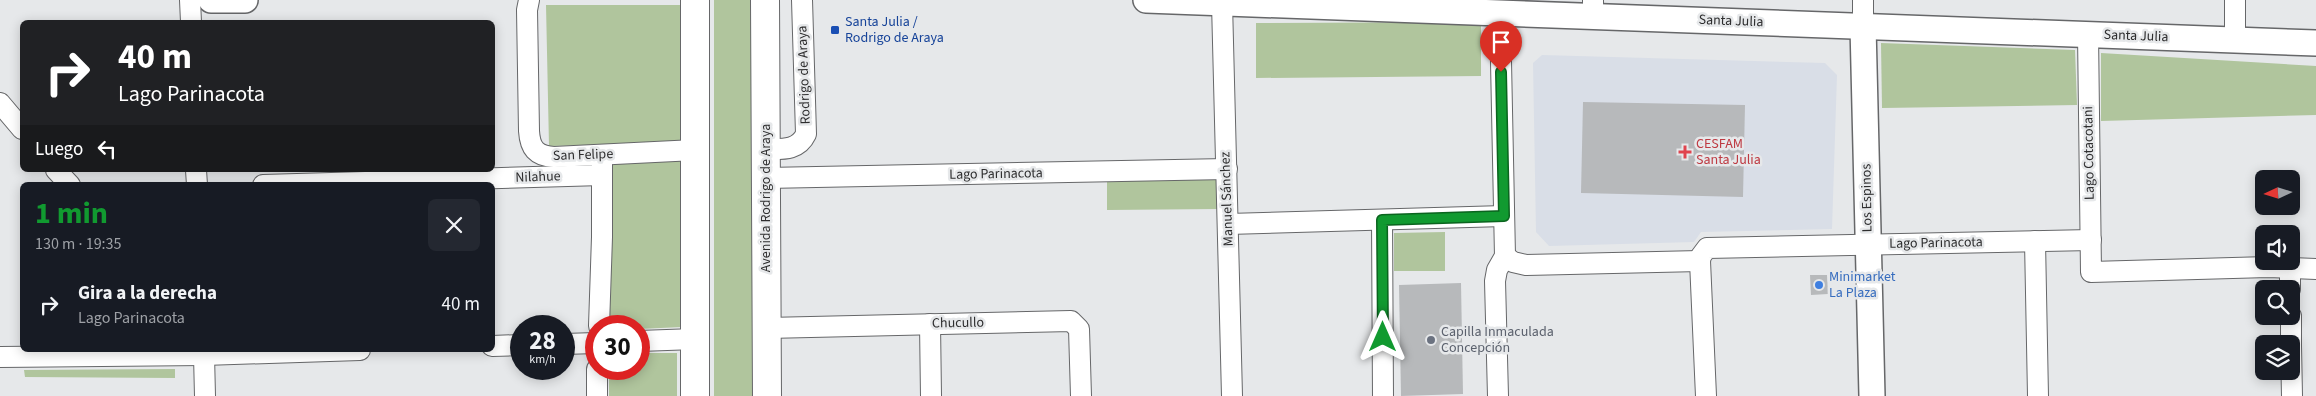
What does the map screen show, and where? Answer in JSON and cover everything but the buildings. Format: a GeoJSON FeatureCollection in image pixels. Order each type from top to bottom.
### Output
{"type":"FeatureCollection","features":[{"type":"Feature","properties":{"kind":"main road"},"geometry":{"type":"LineString","coordinates":[[695,0],[695,396]]}},
{"type":"Feature","properties":{"kind":"main road","name":"Avenida Rodrigo de Araya"},"geometry":{"type":"LineString","coordinates":[[765,0],[767,396]]}},
{"type":"Feature","properties":{"kind":"street"},"geometry":{"type":"LineString","coordinates":[[190,0],[191,20]]}},
{"type":"Feature","properties":{"kind":"street"},"geometry":{"type":"LineString","coordinates":[[211,0],[245,0]]}},
{"type":"Feature","properties":{"kind":"street","name":"San Felipe"},"geometry":{"type":"LineString","coordinates":[[530,0],[528,10],[529,131],[531,146],[535,152],[545,156],[694,150]]}},
{"type":"Feature","properties":{"kind":"street","name":"Rodrigo de Araya"},"geometry":{"type":"LineString","coordinates":[[766,149],[792,148],[803,140],[806,134],[802,0]]}},
{"type":"Feature","properties":{"kind":"street","name":"Santa Julia"},"geometry":{"type":"LineString","coordinates":[[1146,0],[1448,6],[1500,13],[1593,8],[1863,26],[2316,43]]}},
{"type":"Feature","properties":{"kind":"street","name":"Los Espinos"},"geometry":{"type":"LineString","coordinates":[[1862,0],[1872,396]]}},
{"type":"Feature","properties":{"kind":"street"},"geometry":{"type":"LineString","coordinates":[[2235,0],[2235,40]]}},
{"type":"Feature","properties":{"kind":"street","name":"Manuel Sánchez"},"geometry":{"type":"LineString","coordinates":[[1222,3],[1232,396]]}},
{"type":"Feature","properties":{"kind":"street"},"geometry":{"type":"LineString","coordinates":[[1498,396],[1495,275],[1505,256],[1500,13]]}},
{"type":"Feature","properties":{"kind":"street","name":"Lago Cotacotani"},"geometry":{"type":"LineString","coordinates":[[2088,34],[2091,272],[2255,269]]}},
{"type":"Feature","properties":{"kind":"street"},"geometry":{"type":"LineString","coordinates":[[0,102],[20,127]]}},
{"type":"Feature","properties":{"kind":"street"},"geometry":{"type":"LineString","coordinates":[[599,315],[601,155]]}},
{"type":"Feature","properties":{"kind":"street","name":"Lago Parinacota"},"geometry":{"type":"LineString","coordinates":[[766,178],[1227,169]]}},
{"type":"Feature","properties":{"kind":"street"},"geometry":{"type":"LineString","coordinates":[[58,172],[67,182]]}},
{"type":"Feature","properties":{"kind":"street","name":"Nilahue"},"geometry":{"type":"LineString","coordinates":[[365,182],[602,175]]}},
{"type":"Feature","properties":{"kind":"street"},"geometry":{"type":"LineString","coordinates":[[1228,224],[1504,216]]}},
{"type":"Feature","properties":{"kind":"street"},"geometry":{"type":"LineString","coordinates":[[1382,220],[1383,396]]}},
{"type":"Feature","properties":{"kind":"street","name":"Lago Parinacota"},"geometry":{"type":"LineString","coordinates":[[1700,261],[1703,251],[1710,247],[2091,240]]}},
{"type":"Feature","properties":{"kind":"street"},"geometry":{"type":"LineString","coordinates":[[2035,241],[2038,396]]}},
{"type":"Feature","properties":{"kind":"street"},"geometry":{"type":"LineString","coordinates":[[1505,256],[1513,262],[1526,265],[1700,261],[1706,396]]}},
{"type":"Feature","properties":{"kind":"street"},"geometry":{"type":"LineString","coordinates":[[2300,268],[2316,269]]}},
{"type":"Feature","properties":{"kind":"street","name":"Chucullo"},"geometry":{"type":"LineString","coordinates":[[767,328],[1071,321],[1079,329],[1081,396]]}},
{"type":"Feature","properties":{"kind":"street"},"geometry":{"type":"LineString","coordinates":[[930,324],[931,396]]}},
{"type":"Feature","properties":{"kind":"street"},"geometry":{"type":"LineString","coordinates":[[650,341],[695,339]]}},
{"type":"Feature","properties":{"kind":"street"},"geometry":{"type":"LineString","coordinates":[[495,346],[510,345]]}},
{"type":"Feature","properties":{"kind":"street"},"geometry":{"type":"LineString","coordinates":[[3,362],[298,352]]}},
{"type":"Feature","properties":{"kind":"street"},"geometry":{"type":"LineString","coordinates":[[204,355],[205,396]]}},
{"type":"Feature","properties":{"kind":"street"},"geometry":{"type":"LineString","coordinates":[[597,380],[597,396]]}},
{"type":"Feature","properties":{"kind":"street"},"geometry":{"type":"LineString","coordinates":[[2292,380],[2292,396]]}},
{"type":"Feature","properties":{"kind":"shaded area","name":"CESFAM Santa Julia"},"geometry":{"type":"Polygon","coordinates":[[[1542,55],[1825,63],[1837,75],[1832,229],[1701,232],[1694,242],[1549,246],[1536,232],[1533,63],[1542,55]]]}},
{"type":"Feature","properties":{"kind":"green space"},"geometry":{"type":"Polygon","coordinates":[[[714,0],[751,0],[755,396],[714,396],[714,0]]]}},
{"type":"Feature","properties":{"kind":"green space"},"geometry":{"type":"Polygon","coordinates":[[[546,5],[684,5],[682,327],[650,328],[650,315],[606,315],[612,145],[549,146],[546,5]]]}},
{"type":"Feature","properties":{"kind":"green space"},"geometry":{"type":"Polygon","coordinates":[[[1481,22],[1481,76],[1256,78],[1256,23],[1481,22]]]}},
{"type":"Feature","properties":{"kind":"green space"},"geometry":{"type":"Polygon","coordinates":[[[1881,43],[2075,50],[2077,105],[1882,108],[1881,43]]]}},
{"type":"Feature","properties":{"kind":"green space"},"geometry":{"type":"Polygon","coordinates":[[[2101,53],[2316,66],[2316,115],[2101,121],[2101,53]]]}},
{"type":"Feature","properties":{"kind":"green space"},"geometry":{"type":"Polygon","coordinates":[[[1218,178],[1218,209],[1107,210],[1107,179],[1218,178]]]}},
{"type":"Feature","properties":{"kind":"green space"},"geometry":{"type":"Polygon","coordinates":[[[1445,232],[1445,271],[1394,271],[1394,233],[1445,232]]]}},
{"type":"Feature","properties":{"kind":"green space"},"geometry":{"type":"Polygon","coordinates":[[[650,353],[677,353],[677,396],[609,396],[609,380],[650,380],[650,353]]]}},
{"type":"Feature","properties":{"kind":"green space"},"geometry":{"type":"Polygon","coordinates":[[[175,369],[175,378],[25,377],[24,370],[175,369]]]}},
{"type":"Feature","properties":{"kind":"place","name":"Santa Julia / Rodrigo de Araya"},"geometry":{"type":"Point","coordinates":[835,30]}},
{"type":"Feature","properties":{"kind":"place","name":"CESFAM Santa Julia"},"geometry":{"type":"Point","coordinates":[1685,152]}},
{"type":"Feature","properties":{"kind":"place","name":"Minimarket La Plaza"},"geometry":{"type":"Point","coordinates":[1819,285]}},
{"type":"Feature","properties":{"kind":"place","name":"Capilla Inmaculada Concepción"},"geometry":{"type":"Point","coordinates":[1431,340]}},
{"type":"Feature","properties":{"kind":"route"},"geometry":{"type":"LineString","coordinates":[[1383,337],[1382,220],[1504,216],[1501,72]]}}]}
